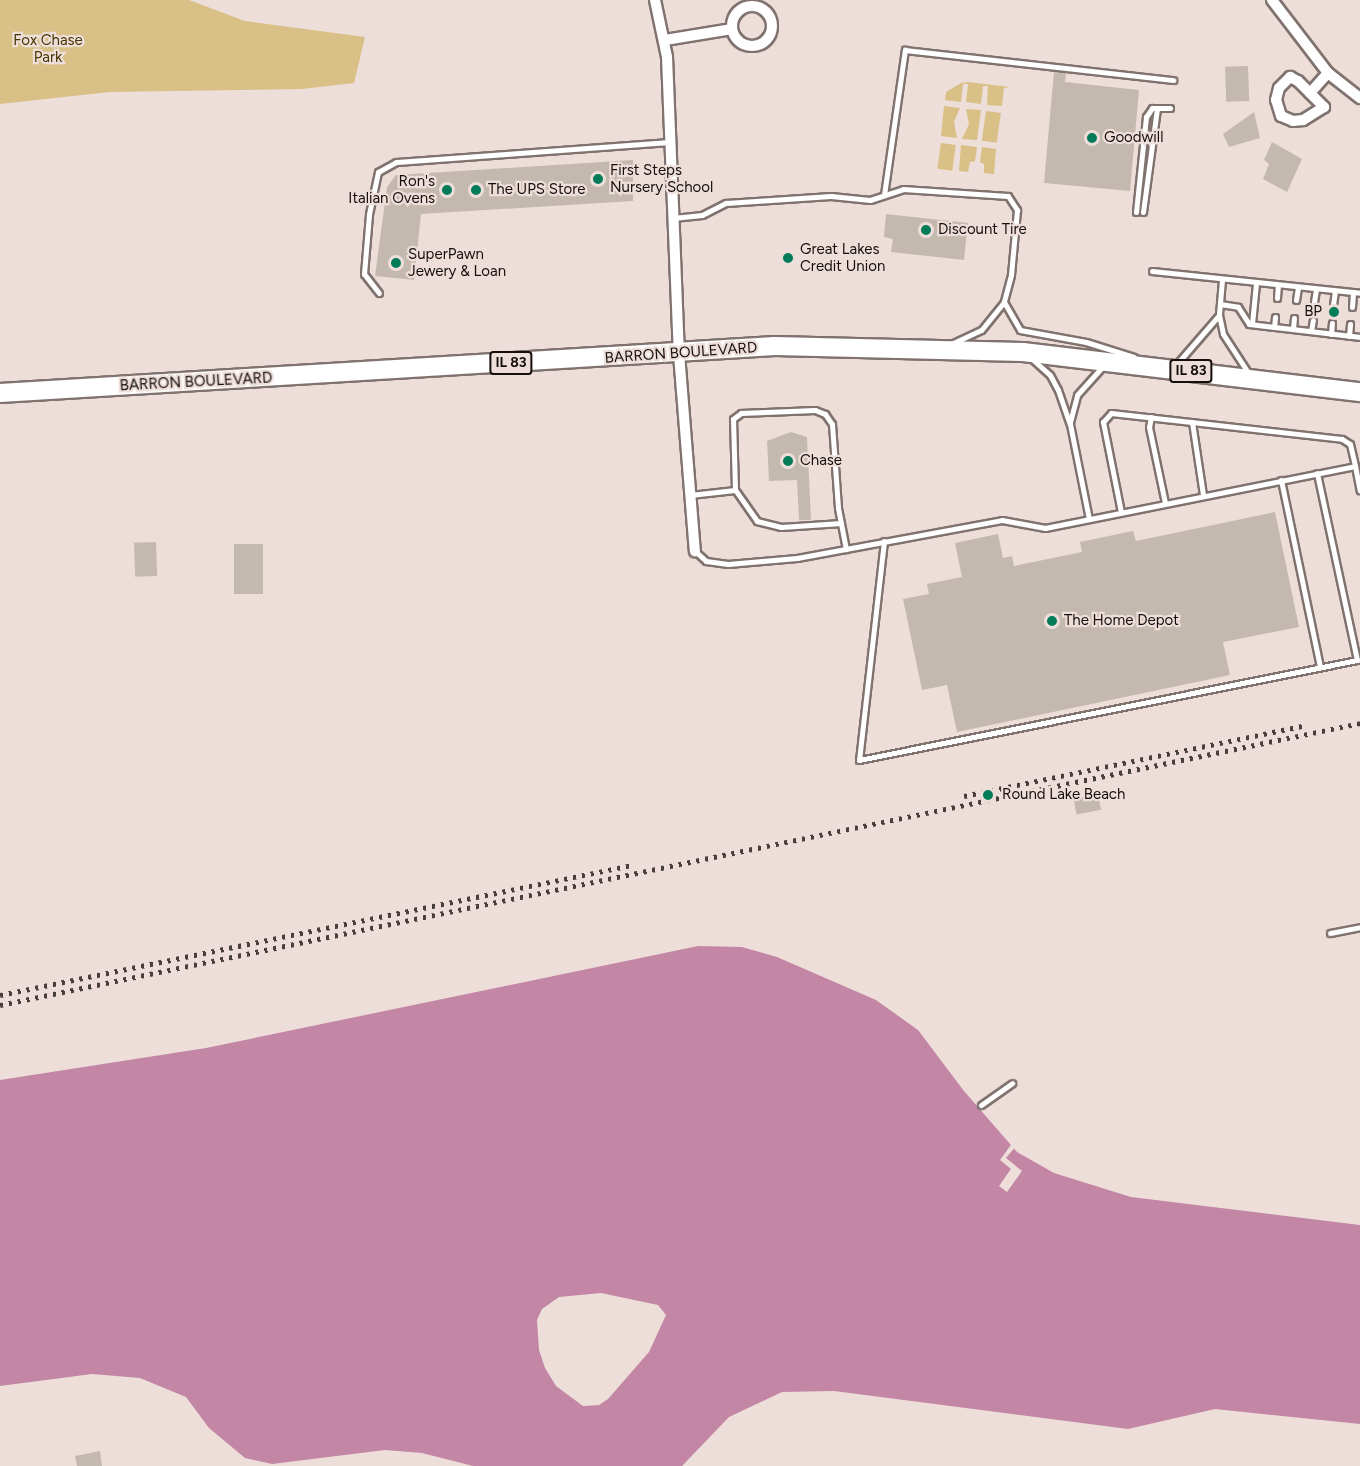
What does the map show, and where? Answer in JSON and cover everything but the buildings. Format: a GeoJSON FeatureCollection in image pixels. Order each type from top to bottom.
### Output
{"type":"FeatureCollection","features":[{"type":"Feature","properties":{"kind":"main road","name":"BARRON BOULEVARD"},"geometry":{"type":"LineString","coordinates":[[0,393],[679,354],[775,346],[943,348],[1023,352],[1360,392]]}},
{"type":"Feature","properties":{"kind":"street"},"geometry":{"type":"LineString","coordinates":[[656,0],[665,40],[679,354],[694,551]]}},
{"type":"Feature","properties":{"kind":"street"},"geometry":{"type":"LineString","coordinates":[[1272,0],[1328,74],[1360,98]]}},
{"type":"Feature","properties":{"kind":"street"},"geometry":{"type":"LineString","coordinates":[[665,40],[732,29]]}},
{"type":"Feature","properties":{"kind":"street"},"geometry":{"type":"LineString","coordinates":[[1310,93],[1328,74]]}},
{"type":"Feature","properties":{"kind":"street"},"geometry":{"type":"LineString","coordinates":[[1290,77],[1310,93],[1324,107],[1303,120],[1293,122],[1281,116],[1276,100],[1279,88],[1290,77]]}},
{"type":"Feature","properties":{"kind":"lane"},"geometry":{"type":"LineString","coordinates":[[884,195],[905,50],[1173,80]]}},
{"type":"Feature","properties":{"kind":"lane"},"geometry":{"type":"LineString","coordinates":[[1139,212],[1146,117],[1152,108],[1160,106],[1170,108]]}},
{"type":"Feature","properties":{"kind":"lane"},"geometry":{"type":"LineString","coordinates":[[379,293],[364,274],[369,214],[378,172],[396,162],[670,142]]}},
{"type":"Feature","properties":{"kind":"lane"},"geometry":{"type":"LineString","coordinates":[[673,218],[702,215],[726,203],[831,196],[870,200],[903,189],[1008,196],[1017,210],[1011,275],[1004,302],[981,330],[943,348]]}},
{"type":"Feature","properties":{"kind":"lane"},"geometry":{"type":"LineString","coordinates":[[1152,271],[1360,293]]}},
{"type":"Feature","properties":{"kind":"lane"},"geometry":{"type":"LineString","coordinates":[[1222,280],[1219,315],[1233,352],[1254,379]]}},
{"type":"Feature","properties":{"kind":"lane"},"geometry":{"type":"LineString","coordinates":[[1252,324],[1256,283]]}},
{"type":"Feature","properties":{"kind":"lane"},"geometry":{"type":"LineString","coordinates":[[1277,298],[1278,285]]}},
{"type":"Feature","properties":{"kind":"lane"},"geometry":{"type":"LineString","coordinates":[[1296,300],[1298,287]]}},
{"type":"Feature","properties":{"kind":"lane"},"geometry":{"type":"LineString","coordinates":[[1314,302],[1316,289]]}},
{"type":"Feature","properties":{"kind":"lane"},"geometry":{"type":"LineString","coordinates":[[1333,305],[1335,291]]}},
{"type":"Feature","properties":{"kind":"lane"},"geometry":{"type":"LineString","coordinates":[[1352,307],[1353,292]]}},
{"type":"Feature","properties":{"kind":"lane"},"geometry":{"type":"LineString","coordinates":[[1004,302],[1020,330],[1086,342],[1170,368],[1219,315]]}},
{"type":"Feature","properties":{"kind":"lane"},"geometry":{"type":"LineString","coordinates":[[1220,304],[1238,307],[1252,324],[1360,337]]}},
{"type":"Feature","properties":{"kind":"lane"},"geometry":{"type":"LineString","coordinates":[[1274,327],[1275,317]]}},
{"type":"Feature","properties":{"kind":"lane"},"geometry":{"type":"LineString","coordinates":[[1293,329],[1294,318]]}},
{"type":"Feature","properties":{"kind":"lane"},"geometry":{"type":"LineString","coordinates":[[1311,331],[1312,320]]}},
{"type":"Feature","properties":{"kind":"lane"},"geometry":{"type":"LineString","coordinates":[[1330,334],[1332,323]]}},
{"type":"Feature","properties":{"kind":"lane"},"geometry":{"type":"LineString","coordinates":[[1349,336],[1350,324]]}},
{"type":"Feature","properties":{"kind":"lane"},"geometry":{"type":"LineString","coordinates":[[1023,352],[1050,375],[1070,424],[1089,519]]}},
{"type":"Feature","properties":{"kind":"lane"},"geometry":{"type":"LineString","coordinates":[[1070,424],[1077,395],[1091,376],[1110,361]]}},
{"type":"Feature","properties":{"kind":"lane"},"geometry":{"type":"LineString","coordinates":[[841,523],[781,526],[757,521],[735,490],[733,419],[741,413],[815,411],[825,414],[832,424],[841,523],[846,549]]}},
{"type":"Feature","properties":{"kind":"lane"},"geometry":{"type":"LineString","coordinates":[[1121,512],[1103,422],[1111,413],[1342,439],[1350,444],[1360,491]]}},
{"type":"Feature","properties":{"kind":"lane"},"geometry":{"type":"LineString","coordinates":[[1151,417],[1149,427],[1165,503]]}},
{"type":"Feature","properties":{"kind":"lane"},"geometry":{"type":"LineString","coordinates":[[1192,422],[1203,495]]}},
{"type":"Feature","properties":{"kind":"lane"},"geometry":{"type":"LineString","coordinates":[[694,551],[706,561],[728,564],[797,558],[1002,520],[1045,528],[1354,466]]}},
{"type":"Feature","properties":{"kind":"lane"},"geometry":{"type":"LineString","coordinates":[[884,541],[859,760],[1357,660],[1317,473]]}},
{"type":"Feature","properties":{"kind":"lane"},"geometry":{"type":"LineString","coordinates":[[1281,480],[1320,667]]}},
{"type":"Feature","properties":{"kind":"lane"},"geometry":{"type":"LineString","coordinates":[[690,495],[735,490]]}},
{"type":"Feature","properties":{"kind":"lane"},"geometry":{"type":"LineString","coordinates":[[1330,933],[1360,927]]}},
{"type":"Feature","properties":{"kind":"lane"},"geometry":{"type":"LineString","coordinates":[[981,1105],[1012,1083]]}},
{"type":"Feature","properties":{"kind":"green space","name":"Fox Chase Park"},"geometry":{"type":"Polygon","coordinates":[[[0,0],[189,0],[245,21],[365,37],[354,83],[302,89],[110,92],[0,104],[0,0]]]}},
{"type":"Feature","properties":{"kind":"green space"},"geometry":{"type":"Polygon","coordinates":[[[961,83],[1010,87],[1004,88],[1002,106],[987,105],[988,86],[983,86],[981,104],[966,102],[968,84],[963,84],[961,102],[945,100],[946,92],[961,83]]]}},
{"type":"Feature","properties":{"kind":"green space"},"geometry":{"type":"Polygon","coordinates":[[[944,106],[960,108],[954,122],[957,138],[941,136],[944,106]]]}},
{"type":"Feature","properties":{"kind":"green space"},"geometry":{"type":"Polygon","coordinates":[[[966,109],[981,110],[977,140],[962,139],[969,124],[966,109]]]}},
{"type":"Feature","properties":{"kind":"green space"},"geometry":{"type":"Polygon","coordinates":[[[986,111],[1001,113],[997,143],[982,141],[986,111]]]}},
{"type":"Feature","properties":{"kind":"green space"},"geometry":{"type":"Polygon","coordinates":[[[941,143],[956,145],[952,171],[937,169],[941,143]]]}},
{"type":"Feature","properties":{"kind":"green space"},"geometry":{"type":"Polygon","coordinates":[[[961,145],[977,147],[975,161],[970,162],[968,172],[959,171],[961,145]]]}},
{"type":"Feature","properties":{"kind":"green space"},"geometry":{"type":"Polygon","coordinates":[[[982,147],[996,149],[994,174],[984,173],[984,164],[980,162],[982,147]]]}},
{"type":"Feature","properties":{"kind":"shaded area"},"geometry":{"type":"Polygon","coordinates":[[[698,946],[742,947],[777,957],[876,1000],[918,1030],[964,1091],[1017,1152],[1054,1173],[1131,1197],[1360,1225],[1360,1424],[1215,1409],[1128,1429],[834,1391],[782,1392],[729,1417],[682,1466],[473,1466],[422,1453],[385,1450],[272,1464],[245,1458],[209,1428],[186,1397],[140,1378],[92,1374],[0,1386],[0,1080],[206,1048],[698,946]],[[601,1293],[559,1297],[542,1309],[537,1320],[539,1350],[545,1368],[556,1386],[583,1406],[599,1405],[608,1399],[649,1352],[666,1315],[658,1305],[601,1293]]]}},
{"type":"Feature","properties":{"kind":"pier"},"geometry":{"type":"Polygon","coordinates":[[[1013,1142],[1016,1146],[1006,1158],[1022,1171],[1007,1192],[999,1186],[1011,1169],[1000,1160],[1013,1142]]]}},
{"type":"Feature","properties":{"kind":"railway"},"geometry":{"type":"LineString","coordinates":[[0,1005],[1360,723]]}},
{"type":"Feature","properties":{"kind":"railway"},"geometry":{"type":"LineString","coordinates":[[964,796],[1307,725]]}},
{"type":"Feature","properties":{"kind":"railway"},"geometry":{"type":"LineString","coordinates":[[0,995],[632,865]]}},
{"type":"Feature","properties":{"kind":"place","name":"Goodwill"},"geometry":{"type":"Point","coordinates":[1092,138]}},
{"type":"Feature","properties":{"kind":"place","name":"First Steps Nursery School"},"geometry":{"type":"Point","coordinates":[598,179]}},
{"type":"Feature","properties":{"kind":"place","name":"Ron's Italian Ovens"},"geometry":{"type":"Point","coordinates":[447,190]}},
{"type":"Feature","properties":{"kind":"place","name":"The UPS Store"},"geometry":{"type":"Point","coordinates":[476,190]}},
{"type":"Feature","properties":{"kind":"place","name":"Discount Tire"},"geometry":{"type":"Point","coordinates":[926,230]}},
{"type":"Feature","properties":{"kind":"place","name":"Great Lakes Credit Union"},"geometry":{"type":"Point","coordinates":[788,258]}},
{"type":"Feature","properties":{"kind":"place","name":"SuperPawn Jewery & Loan"},"geometry":{"type":"Point","coordinates":[396,263]}},
{"type":"Feature","properties":{"kind":"place","name":"BP"},"geometry":{"type":"Point","coordinates":[1334,312]}},
{"type":"Feature","properties":{"kind":"place","name":"Chase"},"geometry":{"type":"Point","coordinates":[788,461]}},
{"type":"Feature","properties":{"kind":"place","name":"The Home Depot"},"geometry":{"type":"Point","coordinates":[1052,621]}},
{"type":"Feature","properties":{"kind":"place","name":"Round Lake Beach"},"geometry":{"type":"Point","coordinates":[988,795]}}]}
